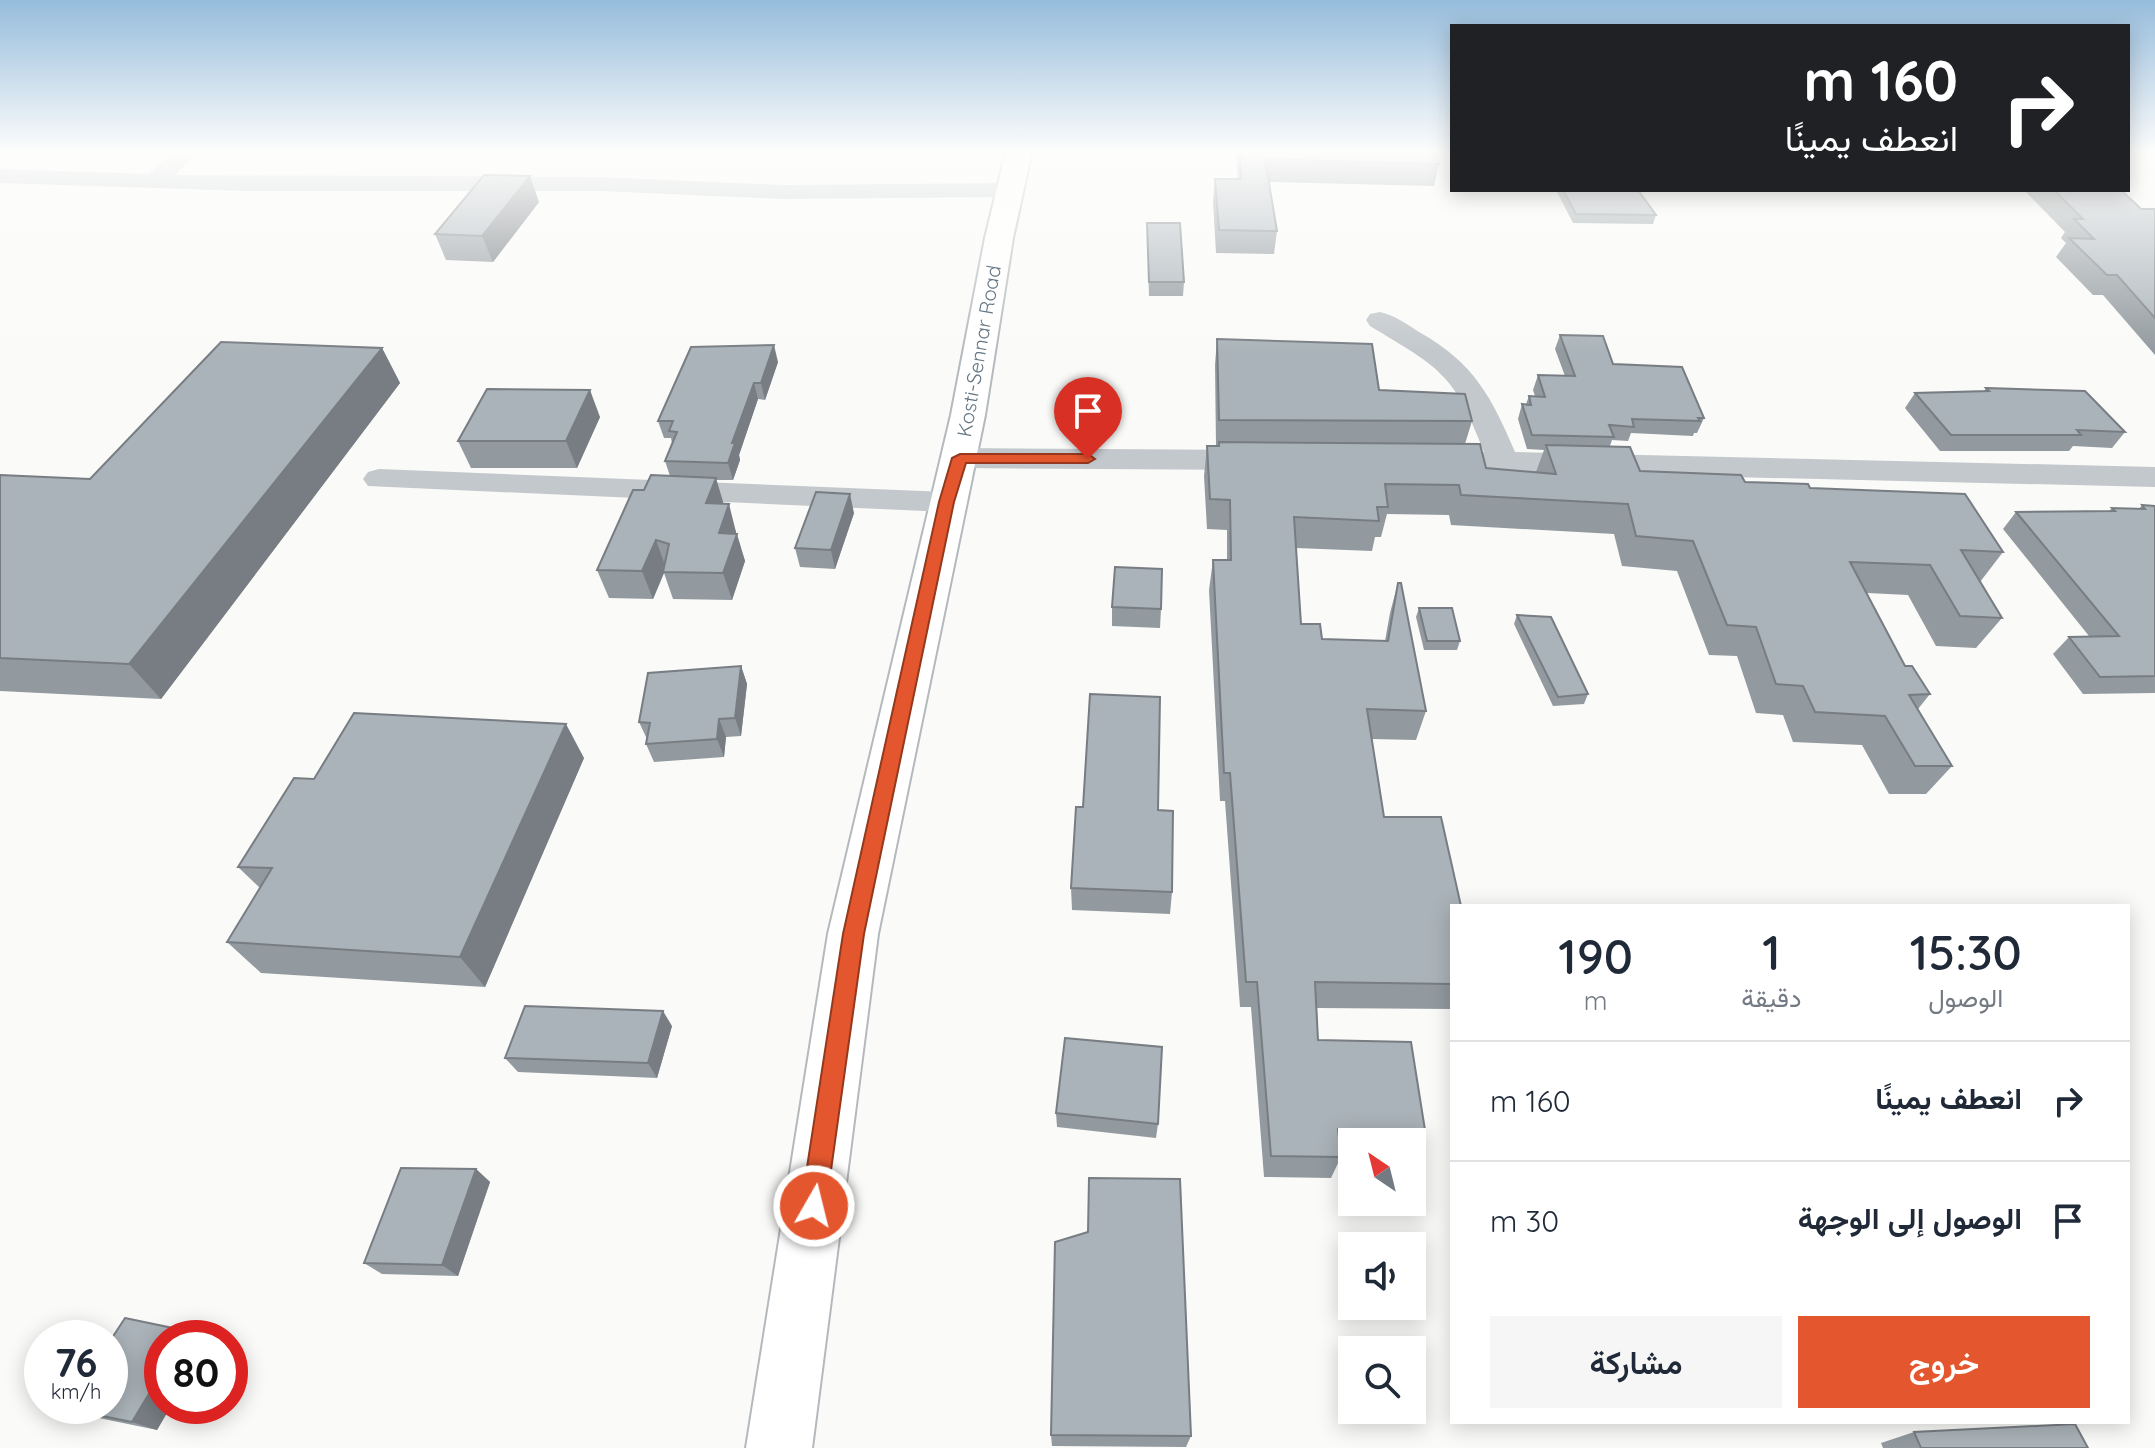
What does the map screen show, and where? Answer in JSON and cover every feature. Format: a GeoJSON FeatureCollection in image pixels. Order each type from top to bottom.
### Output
{"type":"FeatureCollection","features":[{"type":"Feature","properties":{"kind":"highway","name":"Kosti-Sennar Road"},"geometry":{"type":"LineString","coordinates":[[779,1448],[853,934],[947,502],[960,458],[1005,219]]}},
{"type":"Feature","properties":{"kind":"street"},"geometry":{"type":"LineString","coordinates":[[1380,320],[1448,363],[1462,376],[1472,390],[1503,461]]}},
{"type":"Feature","properties":{"kind":"street"},"geometry":{"type":"LineString","coordinates":[[960,458],[1280,460]]}},
{"type":"Feature","properties":{"kind":"street"},"geometry":{"type":"LineString","coordinates":[[1407,460],[2155,477]]}},
{"type":"Feature","properties":{"kind":"street"},"geometry":{"type":"LineString","coordinates":[[379,479],[947,502]]}},
{"type":"Feature","properties":{"kind":"building"},"geometry":{"type":"Polygon","coordinates":[[[448,219],[496,219],[482,236],[435,234],[448,219]]]}},
{"type":"Feature","properties":{"kind":"building"},"geometry":{"type":"Polygon","coordinates":[[[1218,219],[1275,219],[1277,231],[1219,230],[1218,219]]]}},
{"type":"Feature","properties":{"kind":"building"},"geometry":{"type":"Polygon","coordinates":[[[2074,219],[2155,219],[2155,318],[2117,275],[2107,275],[2069,238],[2094,239],[2074,219]]]}},
{"type":"Feature","properties":{"kind":"building"},"geometry":{"type":"Polygon","coordinates":[[[1147,223],[1180,223],[1184,282],[1149,282],[1147,223]]]}},
{"type":"Feature","properties":{"kind":"building"},"geometry":{"type":"Polygon","coordinates":[[[1560,335],[1603,336],[1613,364],[1682,367],[1704,418],[1698,418],[1700,421],[1632,419],[1634,427],[1609,425],[1614,437],[1532,435],[1522,404],[1531,405],[1529,396],[1545,397],[1538,375],[1575,376],[1560,335]]]}},
{"type":"Feature","properties":{"kind":"building"},"geometry":{"type":"Polygon","coordinates":[[[1217,339],[1372,344],[1379,390],[1465,394],[1472,421],[1219,420],[1217,339]]]}},
{"type":"Feature","properties":{"kind":"building"},"geometry":{"type":"Polygon","coordinates":[[[221,342],[382,348],[129,664],[0,658],[0,475],[90,479],[221,342]]]}},
{"type":"Feature","properties":{"kind":"building"},"geometry":{"type":"Polygon","coordinates":[[[774,345],[761,383],[754,383],[728,463],[665,461],[677,432],[669,431],[673,421],[658,421],[691,347],[774,345]]]}},
{"type":"Feature","properties":{"kind":"building"},"geometry":{"type":"Polygon","coordinates":[[[1986,388],[2085,391],[2125,432],[2077,430],[2081,435],[1951,435],[1915,393],[1989,391],[1986,388]]]}},
{"type":"Feature","properties":{"kind":"building"},"geometry":{"type":"Polygon","coordinates":[[[487,389],[590,390],[566,441],[458,441],[487,389]]]}},
{"type":"Feature","properties":{"kind":"building"},"geometry":{"type":"Polygon","coordinates":[[[1219,442],[1480,444],[1486,468],[1556,474],[1546,445],[1630,447],[1640,471],[1741,475],[1745,482],[1808,484],[1810,488],[1965,494],[2003,552],[1961,550],[2002,618],[1960,616],[1930,565],[1850,562],[1905,666],[1912,666],[1930,694],[1909,695],[1952,766],[1915,766],[1885,716],[1815,712],[1803,686],[1776,684],[1756,627],[1727,625],[1693,541],[1636,536],[1628,504],[1461,495],[1459,485],[1385,484],[1388,507],[1377,507],[1379,521],[1294,517],[1301,624],[1320,624],[1322,639],[1388,641],[1398,583],[1401,583],[1426,711],[1367,709],[1384,817],[1441,817],[1461,904],[1450,904],[1450,984],[1315,982],[1318,1040],[1411,1042],[1425,1128],[1338,1128],[1338,1157],[1271,1156],[1257,982],[1246,982],[1230,773],[1224,773],[1213,560],[1231,560],[1230,500],[1210,499],[1207,446],[1219,446],[1219,442]]]}},
{"type":"Feature","properties":{"kind":"building"},"geometry":{"type":"Polygon","coordinates":[[[651,475],[716,478],[706,503],[729,504],[719,533],[737,534],[723,573],[663,572],[669,544],[656,540],[642,571],[597,570],[633,490],[644,490],[651,475]]]}},
{"type":"Feature","properties":{"kind":"building"},"geometry":{"type":"Polygon","coordinates":[[[816,492],[850,494],[831,550],[795,548],[816,492]]]}},
{"type":"Feature","properties":{"kind":"building"},"geometry":{"type":"Polygon","coordinates":[[[2142,505],[2155,506],[2155,676],[2100,677],[2069,637],[2119,636],[2016,512],[2145,509],[2142,505]]]}},
{"type":"Feature","properties":{"kind":"building"},"geometry":{"type":"Polygon","coordinates":[[[1115,567],[1162,569],[1161,609],[1112,607],[1115,567]]]}},
{"type":"Feature","properties":{"kind":"building"},"geometry":{"type":"Polygon","coordinates":[[[1419,608],[1452,608],[1460,641],[1427,641],[1419,608]]]}},
{"type":"Feature","properties":{"kind":"building"},"geometry":{"type":"Polygon","coordinates":[[[1517,615],[1551,617],[1588,694],[1558,697],[1517,615]]]}},
{"type":"Feature","properties":{"kind":"building"},"geometry":{"type":"Polygon","coordinates":[[[741,666],[735,718],[719,719],[717,739],[646,744],[650,723],[639,722],[648,673],[741,666]]]}},
{"type":"Feature","properties":{"kind":"building"},"geometry":{"type":"Polygon","coordinates":[[[1090,694],[1160,697],[1158,810],[1173,811],[1172,892],[1071,888],[1076,807],[1083,807],[1090,694]]]}},
{"type":"Feature","properties":{"kind":"building"},"geometry":{"type":"Polygon","coordinates":[[[354,713],[566,724],[460,957],[227,942],[272,868],[238,867],[294,778],[314,779],[354,713]]]}},
{"type":"Feature","properties":{"kind":"building"},"geometry":{"type":"Polygon","coordinates":[[[525,1006],[663,1011],[648,1063],[505,1058],[525,1006]]]}},
{"type":"Feature","properties":{"kind":"building"},"geometry":{"type":"Polygon","coordinates":[[[1065,1038],[1162,1047],[1158,1124],[1056,1113],[1065,1038]]]}},
{"type":"Feature","properties":{"kind":"building"},"geometry":{"type":"Polygon","coordinates":[[[401,1168],[476,1169],[442,1265],[364,1263],[401,1168]]]}},
{"type":"Feature","properties":{"kind":"building"},"geometry":{"type":"Polygon","coordinates":[[[1089,1178],[1180,1179],[1191,1436],[1051,1435],[1055,1242],[1088,1232],[1089,1178]]]}},
{"type":"Feature","properties":{"kind":"building"},"geometry":{"type":"Polygon","coordinates":[[[125,1318],[144,1322],[144,1402],[132,1422],[128,1421],[128,1320],[125,1318]]]}},
{"type":"Feature","properties":{"kind":"building"},"geometry":{"type":"Polygon","coordinates":[[[2075,1424],[2088,1448],[1921,1448],[1914,1432],[2075,1424]]]}},
{"type":"Feature","properties":{"kind":"route"},"geometry":{"type":"LineString","coordinates":[[814,1206],[853,934],[947,502],[960,458],[1088,459]]}}]}
